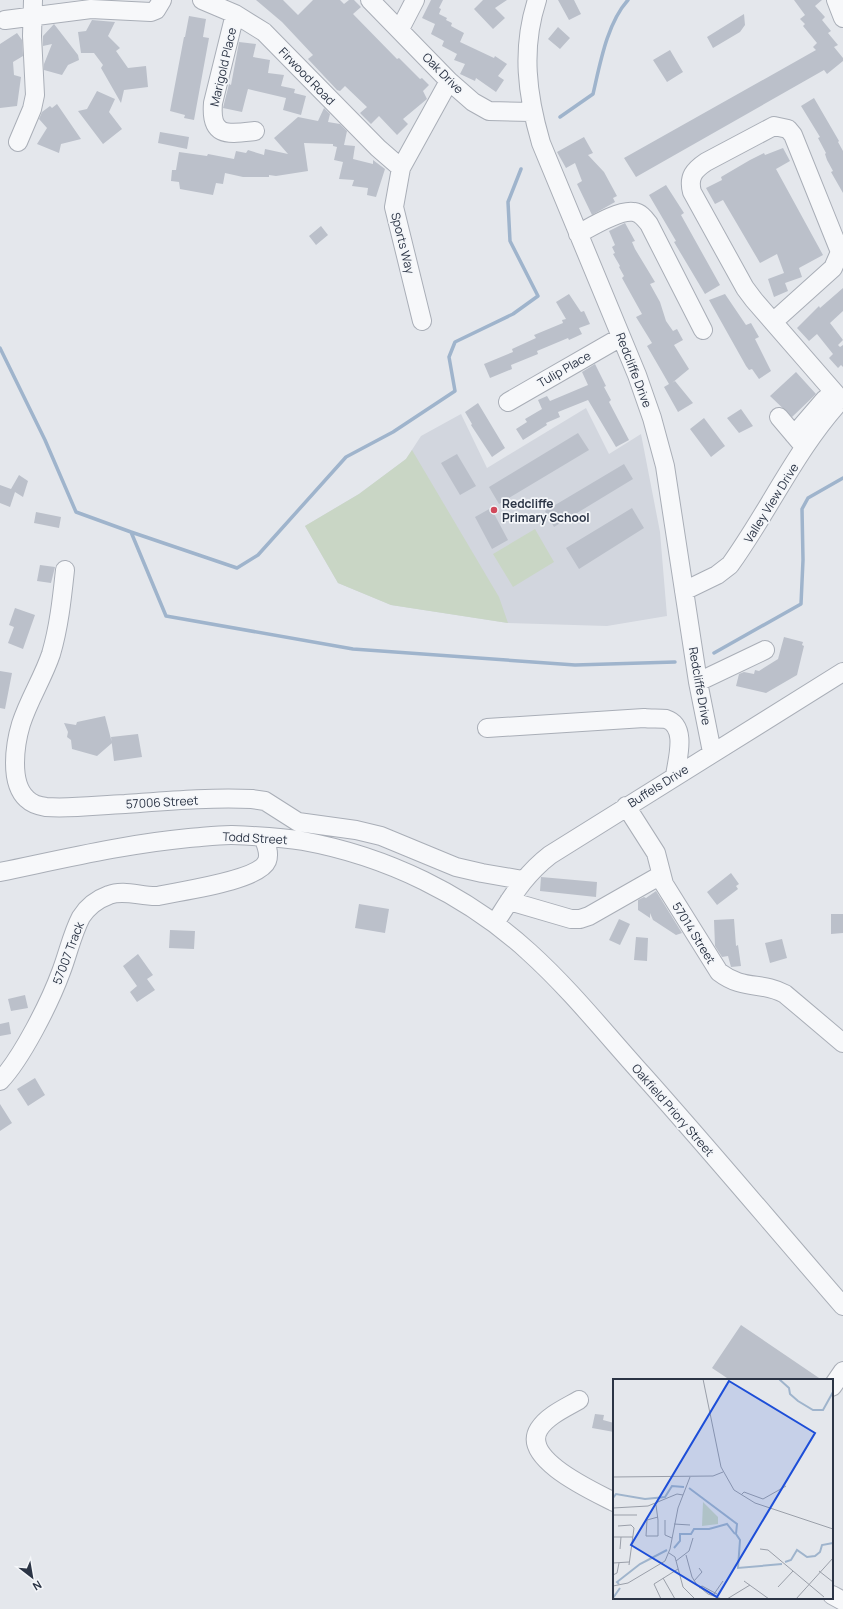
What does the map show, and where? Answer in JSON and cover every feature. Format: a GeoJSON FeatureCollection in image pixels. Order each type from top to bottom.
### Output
{"type":"FeatureCollection","features":[{"type":"Feature","properties":{"kind":"street"},"geometry":{"type":"LineString","coordinates":[[5,20],[34,8],[151,12],[156,10],[162,0]]}},
{"type":"Feature","properties":{"kind":"street","name":"Firwood Road"},"geometry":{"type":"LineString","coordinates":[[202,0],[235,14],[264,32],[378,148],[401,168]]}},
{"type":"Feature","properties":{"kind":"street","name":"Oak Drive"},"geometry":{"type":"LineString","coordinates":[[370,0],[400,29],[449,81],[473,102],[489,111],[532,112]]}},
{"type":"Feature","properties":{"kind":"street"},"geometry":{"type":"LineString","coordinates":[[400,29],[415,0]]}},
{"type":"Feature","properties":{"kind":"street","name":"Redcliffe Drive"},"geometry":{"type":"LineString","coordinates":[[537,0],[528,36],[527,61],[532,112],[541,143],[621,336],[652,418],[665,466],[698,682],[712,752]]}},
{"type":"Feature","properties":{"kind":"street"},"geometry":{"type":"LineString","coordinates":[[836,0],[843,18]]}},
{"type":"Feature","properties":{"kind":"street"},"geometry":{"type":"LineString","coordinates":[[18,142],[32,109],[35,95],[32,36],[34,8]]}},
{"type":"Feature","properties":{"kind":"street","name":"Marigold Place"},"geometry":{"type":"LineString","coordinates":[[235,14],[213,103],[212,117],[215,126],[223,131],[234,133],[255,131]]}},
{"type":"Feature","properties":{"kind":"street","name":"Sports Way"},"geometry":{"type":"LineString","coordinates":[[422,321],[394,207],[401,168],[449,81]]}},
{"type":"Feature","properties":{"kind":"street"},"geometry":{"type":"LineString","coordinates":[[773,322],[833,268],[840,252],[793,135],[788,129],[774,126],[697,168],[689,183],[692,192],[745,288],[758,307],[773,322],[836,399]]}},
{"type":"Feature","properties":{"kind":"street"},"geometry":{"type":"LineString","coordinates":[[578,234],[625,212],[634,212],[642,215],[649,224],[703,330]]}},
{"type":"Feature","properties":{"kind":"street","name":"Tulip Place"},"geometry":{"type":"LineString","coordinates":[[508,402],[621,336]]}},
{"type":"Feature","properties":{"kind":"street","name":"Valley View Drive"},"geometry":{"type":"LineString","coordinates":[[684,591],[717,575],[730,565],[799,441],[836,399]]}},
{"type":"Feature","properties":{"kind":"street"},"geometry":{"type":"LineString","coordinates":[[779,417],[799,441]]}},
{"type":"Feature","properties":{"kind":"street","name":"57006 Street"},"geometry":{"type":"LineString","coordinates":[[65,570],[61,604],[51,653],[27,708],[18,740],[16,758],[18,782],[27,800],[35,805],[47,807],[226,798],[258,800],[277,807],[298,822],[356,830],[381,836],[456,867],[523,880]]}},
{"type":"Feature","properties":{"kind":"street"},"geometry":{"type":"LineString","coordinates":[[698,682],[765,650]]}},
{"type":"Feature","properties":{"kind":"street","name":"Buffels Drive"},"geometry":{"type":"LineString","coordinates":[[495,923],[523,880],[534,867],[550,855],[712,752],[843,672]]}},
{"type":"Feature","properties":{"kind":"street"},"geometry":{"type":"LineString","coordinates":[[487,728],[644,718],[665,719],[673,722],[678,730],[680,739],[675,776]]}},
{"type":"Feature","properties":{"kind":"street","name":"57014 Street"},"geometry":{"type":"LineString","coordinates":[[626,806],[656,853],[661,875],[684,917],[719,972],[729,980],[740,984],[777,989],[843,1043]]}},
{"type":"Feature","properties":{"kind":"street","name":"Todd Street"},"geometry":{"type":"LineString","coordinates":[[0,872],[128,846],[228,835],[263,837],[301,841],[336,848],[381,863],[424,881],[457,899],[495,923]]}},
{"type":"Feature","properties":{"kind":"street","name":"57007 Track"},"geometry":{"type":"LineString","coordinates":[[0,1081],[13,1064],[50,997],[81,917],[88,907],[99,899],[111,894],[122,893],[148,897],[158,896],[229,881],[255,872],[263,867],[267,861],[267,850],[263,837]]}},
{"type":"Feature","properties":{"kind":"street"},"geometry":{"type":"LineString","coordinates":[[509,901],[571,919],[580,919],[589,916],[661,875]]}},
{"type":"Feature","properties":{"kind":"street","name":"Oakfield Priory Street"},"geometry":{"type":"LineString","coordinates":[[495,923],[529,952],[557,980],[658,1093],[843,1306]]}},
{"type":"Feature","properties":{"kind":"street"},"geometry":{"type":"LineString","coordinates":[[833,1386],[843,1371]]}},
{"type":"Feature","properties":{"kind":"street"},"geometry":{"type":"LineString","coordinates":[[578,1400],[547,1420],[538,1430],[535,1440],[538,1450],[554,1468],[613,1501]]}},
{"type":"Feature","properties":{"kind":"street"},"geometry":{"type":"LineString","coordinates":[[833,1596],[843,1601]]}},
{"type":"Feature","properties":{"kind":"shaded area","name":"Redcliffe Primary School"},"geometry":{"type":"Polygon","coordinates":[[[586,408],[609,454],[641,434],[660,532],[667,616],[607,626],[508,623],[391,605],[338,583],[305,526],[359,494],[406,459],[421,436],[461,414],[487,468],[586,408]]]}},
{"type":"Feature","properties":{"kind":"green space"},"geometry":{"type":"Polygon","coordinates":[[[412,450],[499,597],[508,623],[391,605],[338,583],[305,526],[359,494],[406,459],[412,450]]]}},
{"type":"Feature","properties":{"kind":"green space"},"geometry":{"type":"Polygon","coordinates":[[[535,529],[554,562],[513,587],[493,554],[535,529]]]}},
{"type":"Feature","properties":{"kind":"building"},"geometry":{"type":"Polygon","coordinates":[[[256,0],[283,0],[298,15],[313,0],[340,0],[344,4],[349,0],[354,0],[361,7],[353,14],[397,59],[399,58],[420,79],[422,78],[429,85],[423,91],[427,99],[403,119],[408,124],[397,135],[379,116],[371,124],[360,113],[367,107],[345,86],[340,91],[337,90],[308,59],[313,55],[282,22],[256,0]]]}},
{"type":"Feature","properties":{"kind":"building"},"geometry":{"type":"Polygon","coordinates":[[[431,0],[443,0],[439,8],[441,9],[439,14],[447,18],[446,20],[452,23],[451,26],[464,33],[460,42],[494,58],[495,56],[507,64],[498,76],[504,80],[496,92],[476,78],[475,81],[460,74],[465,64],[454,60],[457,54],[442,46],[444,41],[431,34],[435,24],[422,18],[431,0]]]}},
{"type":"Feature","properties":{"kind":"building"},"geometry":{"type":"Polygon","coordinates":[[[483,0],[507,0],[495,8],[505,18],[493,29],[474,9],[483,0]]]}},
{"type":"Feature","properties":{"kind":"building"},"geometry":{"type":"Polygon","coordinates":[[[558,0],[574,0],[581,14],[569,20],[558,0]]]}},
{"type":"Feature","properties":{"kind":"building"},"geometry":{"type":"Polygon","coordinates":[[[794,0],[822,0],[815,6],[825,17],[822,20],[831,31],[828,33],[838,45],[834,47],[843,58],[843,61],[827,74],[824,70],[636,177],[624,158],[816,50],[813,47],[817,43],[803,26],[805,24],[800,19],[805,15],[794,0]]]}},
{"type":"Feature","properties":{"kind":"building"},"geometry":{"type":"Polygon","coordinates":[[[744,14],[745,25],[740,32],[713,48],[707,37],[744,14]]]}},
{"type":"Feature","properties":{"kind":"building"},"geometry":{"type":"Polygon","coordinates":[[[189,16],[206,19],[203,37],[209,38],[194,120],[184,118],[185,115],[170,111],[189,16]]]}},
{"type":"Feature","properties":{"kind":"building"},"geometry":{"type":"Polygon","coordinates":[[[92,20],[115,22],[108,36],[120,48],[116,51],[128,68],[146,66],[148,87],[124,90],[121,103],[101,68],[103,65],[94,53],[81,53],[78,32],[86,31],[92,20]]]}},
{"type":"Feature","properties":{"kind":"building"},"geometry":{"type":"Polygon","coordinates":[[[54,24],[78,55],[79,60],[68,65],[62,75],[44,70],[44,64],[52,44],[43,46],[43,36],[54,24]]]}},
{"type":"Feature","properties":{"kind":"building"},"geometry":{"type":"Polygon","coordinates":[[[558,27],[570,38],[560,49],[548,39],[558,27]]]}},
{"type":"Feature","properties":{"kind":"building"},"geometry":{"type":"Polygon","coordinates":[[[17,33],[22,40],[23,56],[13,62],[14,75],[21,77],[17,106],[0,108],[0,44],[17,33]]]}},
{"type":"Feature","properties":{"kind":"building"},"geometry":{"type":"Polygon","coordinates":[[[239,42],[256,44],[253,57],[270,60],[268,73],[284,75],[281,86],[295,89],[294,93],[306,96],[301,115],[283,110],[286,98],[248,89],[242,112],[223,108],[229,84],[231,85],[239,42]]]}},
{"type":"Feature","properties":{"kind":"building"},"geometry":{"type":"Polygon","coordinates":[[[670,50],[683,72],[667,82],[653,60],[670,50]]]}},
{"type":"Feature","properties":{"kind":"building"},"geometry":{"type":"Polygon","coordinates":[[[97,91],[115,99],[109,112],[122,129],[103,144],[78,111],[87,109],[97,91]]]}},
{"type":"Feature","properties":{"kind":"building"},"geometry":{"type":"Polygon","coordinates":[[[814,98],[839,141],[838,142],[843,151],[843,193],[831,172],[833,171],[818,138],[820,137],[801,106],[814,98]]]}},
{"type":"Feature","properties":{"kind":"building"},"geometry":{"type":"Polygon","coordinates":[[[57,104],[81,139],[61,144],[59,153],[37,144],[47,128],[39,119],[42,112],[50,106],[52,108],[57,104]]]}},
{"type":"Feature","properties":{"kind":"building"},"geometry":{"type":"Polygon","coordinates":[[[324,108],[330,114],[328,122],[340,124],[347,131],[344,145],[355,146],[353,159],[373,164],[373,160],[385,169],[376,197],[367,195],[368,188],[352,186],[354,180],[339,179],[343,162],[334,160],[337,147],[333,146],[333,144],[304,143],[308,171],[276,176],[269,175],[269,177],[243,177],[225,173],[223,184],[216,183],[213,195],[180,189],[179,182],[171,181],[172,170],[176,170],[179,152],[207,156],[208,154],[234,159],[236,151],[246,153],[248,150],[264,155],[265,149],[288,154],[274,138],[298,117],[318,121],[324,108]]]}},
{"type":"Feature","properties":{"kind":"building"},"geometry":{"type":"Polygon","coordinates":[[[160,132],[189,137],[187,149],[158,143],[160,132]]]}},
{"type":"Feature","properties":{"kind":"building"},"geometry":{"type":"Polygon","coordinates":[[[584,137],[593,153],[588,155],[604,172],[617,196],[613,198],[615,202],[592,215],[577,184],[582,181],[575,163],[566,168],[557,152],[584,137]]]}},
{"type":"Feature","properties":{"kind":"building"},"geometry":{"type":"Polygon","coordinates":[[[783,148],[790,161],[776,169],[823,255],[799,268],[802,277],[785,283],[788,291],[774,297],[768,279],[784,273],[777,254],[760,263],[723,200],[715,204],[706,188],[722,180],[721,177],[750,160],[764,153],[765,155],[783,148]]]}},
{"type":"Feature","properties":{"kind":"building"},"geometry":{"type":"Polygon","coordinates":[[[666,185],[684,213],[681,215],[720,285],[705,294],[674,242],[676,241],[649,195],[666,185]]]}},
{"type":"Feature","properties":{"kind":"building"},"geometry":{"type":"Polygon","coordinates":[[[625,223],[635,241],[632,242],[635,249],[655,282],[650,284],[660,302],[666,321],[673,331],[677,329],[683,340],[674,345],[689,369],[672,383],[675,381],[693,403],[678,412],[664,387],[669,384],[647,346],[652,343],[636,317],[642,314],[622,278],[624,276],[613,254],[615,253],[612,247],[615,245],[609,231],[625,223]]]}},
{"type":"Feature","properties":{"kind":"building"},"geometry":{"type":"Polygon","coordinates":[[[321,226],[328,235],[316,245],[309,236],[321,226]]]}},
{"type":"Feature","properties":{"kind":"building"},"geometry":{"type":"Polygon","coordinates":[[[843,288],[843,311],[830,323],[843,340],[838,345],[840,347],[843,345],[843,367],[841,365],[838,368],[829,358],[833,354],[817,334],[809,341],[797,328],[819,306],[820,308],[843,288]]]}},
{"type":"Feature","properties":{"kind":"building"},"geometry":{"type":"Polygon","coordinates":[[[569,294],[581,312],[584,311],[590,324],[579,328],[582,334],[569,340],[568,338],[537,351],[538,354],[511,365],[512,369],[490,378],[484,364],[513,352],[512,349],[536,338],[534,335],[563,323],[562,320],[566,319],[556,302],[569,294]]]}},
{"type":"Feature","properties":{"kind":"building"},"geometry":{"type":"Polygon","coordinates":[[[725,294],[746,325],[751,323],[759,337],[755,339],[771,371],[759,379],[752,369],[749,370],[746,366],[709,300],[725,294]]]}},
{"type":"Feature","properties":{"kind":"building"},"geometry":{"type":"Polygon","coordinates":[[[595,364],[606,386],[604,387],[611,400],[609,402],[629,440],[616,447],[588,400],[558,412],[560,417],[546,423],[547,425],[523,440],[516,429],[527,422],[525,419],[542,409],[538,400],[547,396],[550,401],[588,385],[582,372],[595,364]]]}},
{"type":"Feature","properties":{"kind":"building"},"geometry":{"type":"Polygon","coordinates":[[[796,372],[816,394],[792,417],[770,396],[796,372]]]}},
{"type":"Feature","properties":{"kind":"building"},"geometry":{"type":"Polygon","coordinates":[[[478,403],[505,448],[492,457],[471,425],[472,424],[465,412],[478,403]]]}},
{"type":"Feature","properties":{"kind":"building"},"geometry":{"type":"Polygon","coordinates":[[[741,409],[753,426],[739,433],[727,418],[741,409]]]}},
{"type":"Feature","properties":{"kind":"building"},"geometry":{"type":"Polygon","coordinates":[[[704,418],[725,446],[711,457],[690,429],[704,418]]]}},
{"type":"Feature","properties":{"kind":"building"},"geometry":{"type":"Polygon","coordinates":[[[578,433],[589,450],[499,504],[489,487],[578,433]]]}},
{"type":"Feature","properties":{"kind":"building"},"geometry":{"type":"Polygon","coordinates":[[[457,454],[476,486],[460,495],[441,463],[457,454]]]}},
{"type":"Feature","properties":{"kind":"building"},"geometry":{"type":"Polygon","coordinates":[[[624,464],[633,479],[554,527],[545,511],[624,464]]]}},
{"type":"Feature","properties":{"kind":"building"},"geometry":{"type":"Polygon","coordinates":[[[19,475],[28,481],[23,497],[15,492],[10,507],[0,503],[0,485],[11,489],[19,475]]]}},
{"type":"Feature","properties":{"kind":"building"},"geometry":{"type":"Polygon","coordinates":[[[491,508],[508,540],[492,549],[475,517],[491,508]]]}},
{"type":"Feature","properties":{"kind":"building"},"geometry":{"type":"Polygon","coordinates":[[[632,508],[644,528],[579,569],[566,548],[632,508]]]}},
{"type":"Feature","properties":{"kind":"building"},"geometry":{"type":"Polygon","coordinates":[[[36,512],[61,517],[59,528],[34,523],[36,512]]]}},
{"type":"Feature","properties":{"kind":"building"},"geometry":{"type":"Polygon","coordinates":[[[40,565],[55,567],[51,583],[37,581],[40,565]]]}},
{"type":"Feature","properties":{"kind":"building"},"geometry":{"type":"Polygon","coordinates":[[[15,608],[35,615],[23,649],[8,643],[14,627],[9,625],[15,608]]]}},
{"type":"Feature","properties":{"kind":"building"},"geometry":{"type":"Polygon","coordinates":[[[784,637],[803,642],[802,645],[804,646],[797,675],[766,693],[736,686],[739,674],[744,672],[754,674],[755,670],[759,671],[778,659],[784,637]]]}},
{"type":"Feature","properties":{"kind":"building"},"geometry":{"type":"Polygon","coordinates":[[[0,671],[12,673],[5,709],[0,708],[0,671]]]}},
{"type":"Feature","properties":{"kind":"building"},"geometry":{"type":"Polygon","coordinates":[[[105,716],[112,743],[97,756],[72,749],[71,740],[67,737],[68,732],[64,723],[76,725],[77,722],[105,716]]]}},
{"type":"Feature","properties":{"kind":"building"},"geometry":{"type":"Polygon","coordinates":[[[138,734],[142,757],[114,761],[111,737],[138,734]]]}},
{"type":"Feature","properties":{"kind":"building"},"geometry":{"type":"Polygon","coordinates":[[[731,873],[739,884],[736,886],[738,889],[717,905],[707,892],[731,873]]]}},
{"type":"Feature","properties":{"kind":"building"},"geometry":{"type":"Polygon","coordinates":[[[541,877],[597,882],[596,897],[540,891],[541,877]]]}},
{"type":"Feature","properties":{"kind":"building"},"geometry":{"type":"Polygon","coordinates":[[[656,891],[682,933],[676,935],[653,920],[650,913],[650,918],[638,910],[638,900],[644,897],[646,898],[656,891]]]}},
{"type":"Feature","properties":{"kind":"building"},"geometry":{"type":"Polygon","coordinates":[[[359,904],[389,909],[385,933],[355,928],[359,904]]]}},
{"type":"Feature","properties":{"kind":"building"},"geometry":{"type":"Polygon","coordinates":[[[831,914],[843,914],[843,933],[831,934],[831,914]]]}},
{"type":"Feature","properties":{"kind":"building"},"geometry":{"type":"Polygon","coordinates":[[[619,919],[630,924],[620,945],[609,940],[619,919]]]}},
{"type":"Feature","properties":{"kind":"building"},"geometry":{"type":"Polygon","coordinates":[[[734,919],[736,946],[738,945],[741,966],[731,967],[728,956],[722,957],[715,946],[714,920],[734,919]]]}},
{"type":"Feature","properties":{"kind":"building"},"geometry":{"type":"Polygon","coordinates":[[[170,930],[195,931],[194,949],[169,948],[170,930]]]}},
{"type":"Feature","properties":{"kind":"building"},"geometry":{"type":"Polygon","coordinates":[[[636,937],[648,938],[647,961],[634,960],[636,937]]]}},
{"type":"Feature","properties":{"kind":"building"},"geometry":{"type":"Polygon","coordinates":[[[782,939],[787,958],[770,963],[765,943],[782,939]]]}},
{"type":"Feature","properties":{"kind":"building"},"geometry":{"type":"Polygon","coordinates":[[[138,954],[153,975],[147,979],[155,990],[137,1002],[130,992],[137,986],[123,966],[138,954]]]}},
{"type":"Feature","properties":{"kind":"building"},"geometry":{"type":"Polygon","coordinates":[[[25,995],[28,1008],[11,1011],[8,999],[25,995]]]}},
{"type":"Feature","properties":{"kind":"building"},"geometry":{"type":"Polygon","coordinates":[[[9,1022],[11,1034],[0,1036],[0,1024],[9,1022]]]}},
{"type":"Feature","properties":{"kind":"building"},"geometry":{"type":"Polygon","coordinates":[[[35,1078],[45,1095],[28,1106],[17,1089],[35,1078]]]}},
{"type":"Feature","properties":{"kind":"building"},"geometry":{"type":"Polygon","coordinates":[[[0,1104],[12,1123],[0,1131],[0,1104]]]}},
{"type":"Feature","properties":{"kind":"building"},"geometry":{"type":"Polygon","coordinates":[[[741,1325],[821,1379],[728,1379],[712,1368],[741,1325]]]}},
{"type":"Feature","properties":{"kind":"building"},"geometry":{"type":"Polygon","coordinates":[[[595,1414],[604,1415],[603,1420],[613,1423],[613,1432],[592,1428],[595,1414]]]}},
{"type":"Feature","properties":{"kind":"waterway"},"geometry":{"type":"LineString","coordinates":[[560,117],[593,94],[605,44],[615,20],[628,0]]}},
{"type":"Feature","properties":{"kind":"waterway"},"geometry":{"type":"LineString","coordinates":[[131,532],[237,568],[258,555],[346,457],[393,432],[455,391],[449,357],[455,342],[513,314],[538,296],[510,241],[508,202],[521,169]]}},
{"type":"Feature","properties":{"kind":"waterway"},"geometry":{"type":"LineString","coordinates":[[0,348],[45,440],[76,512],[131,532],[166,616],[353,649],[575,665],[675,662]]}},
{"type":"Feature","properties":{"kind":"waterway"},"geometry":{"type":"LineString","coordinates":[[714,653],[801,604],[803,560],[802,509],[808,498],[843,478]]}},
{"type":"Feature","properties":{"kind":"place","name":"Redcliffe Primary School"},"geometry":{"type":"Point","coordinates":[494,510]}}]}
